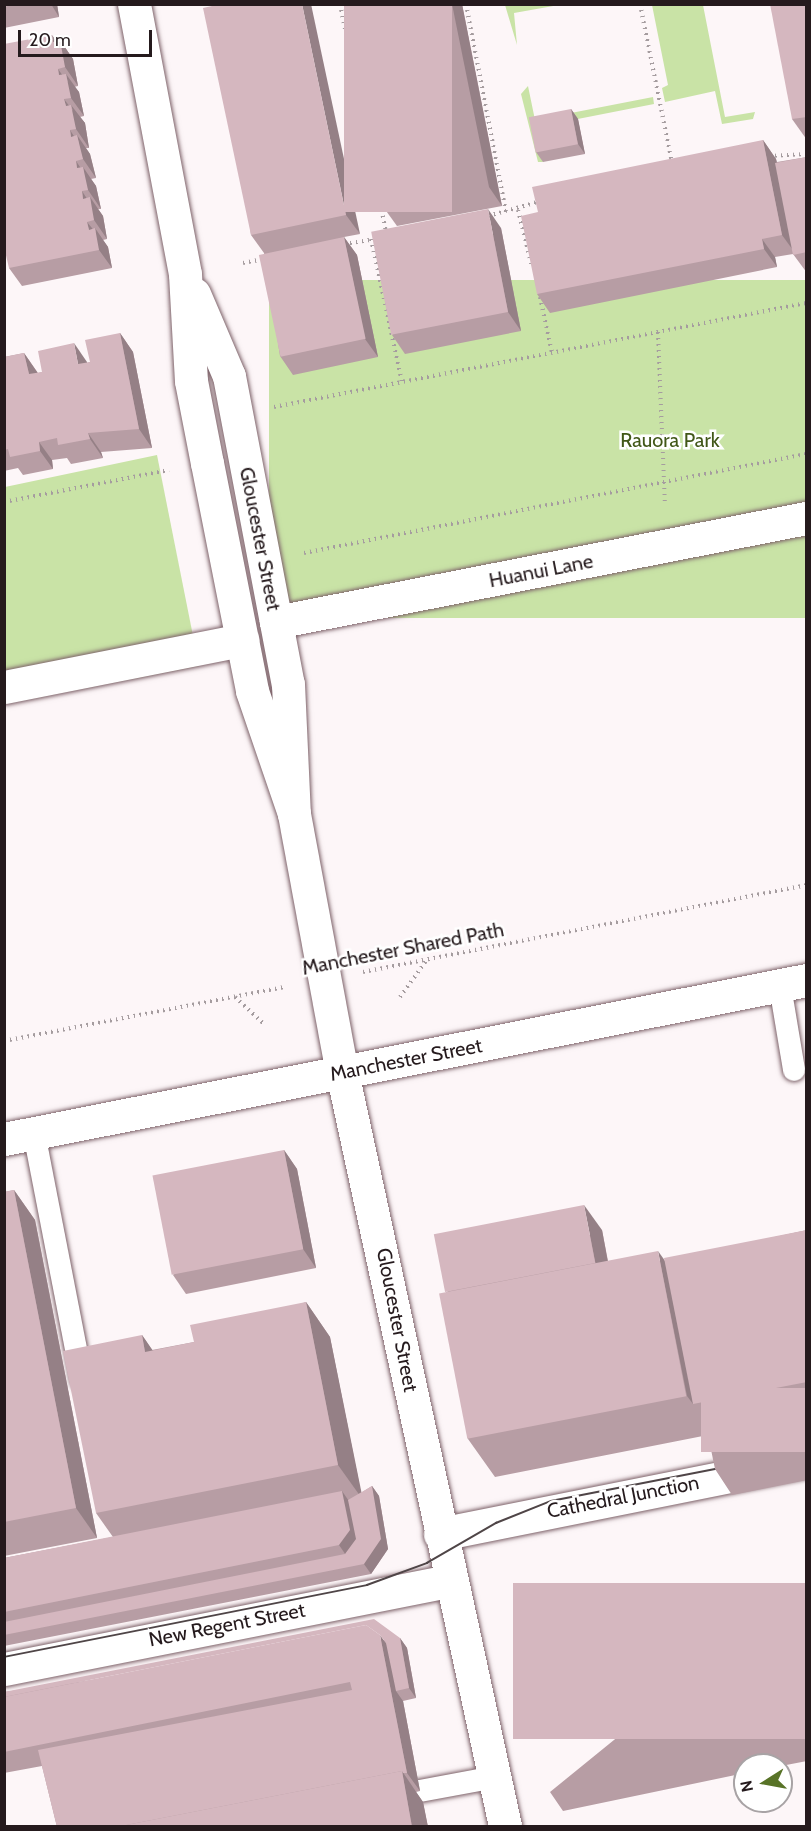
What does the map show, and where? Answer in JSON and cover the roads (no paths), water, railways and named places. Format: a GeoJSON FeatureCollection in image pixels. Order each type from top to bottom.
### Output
{"type":"FeatureCollection","features":[{"type":"Feature","properties":{"kind":"street","name":"Gloucester Street"},"geometry":{"type":"LineString","coordinates":[[134,4],[185,274],[190,381],[252,691],[294,814]]}},
{"type":"Feature","properties":{"kind":"street","name":"Gloucester Street"},"geometry":{"type":"LineString","coordinates":[[185,274],[229,376],[288,684],[294,814],[324,980],[450,1581],[505,1827]]}},
{"type":"Feature","properties":{"kind":"street","name":"Huanui Lane"},"geometry":{"type":"LineString","coordinates":[[276,622],[807,518]]}},
{"type":"Feature","properties":{"kind":"street"},"geometry":{"type":"LineString","coordinates":[[4,687],[242,640]]}},
{"type":"Feature","properties":{"kind":"street","name":"Manchester Street"},"geometry":{"type":"LineString","coordinates":[[19,1136],[793,983]]}},
{"type":"Feature","properties":{"kind":"street","name":"Cathedral Junction"},"geometry":{"type":"LineString","coordinates":[[440,1534],[807,1461]]}},
{"type":"Feature","properties":{"kind":"street","name":"New Regent Street"},"geometry":{"type":"LineString","coordinates":[[4,1669],[450,1581]]}},
{"type":"Feature","properties":{"kind":"lane"},"geometry":{"type":"LineString","coordinates":[[793,983],[794,1071]]}},
{"type":"Feature","properties":{"kind":"lane"},"geometry":{"type":"LineString","coordinates":[[19,1136],[88,1404]]}},
{"type":"Feature","properties":{"kind":"lane"},"geometry":{"type":"LineString","coordinates":[[409,1793],[495,1777]]}},
{"type":"Feature","properties":{"kind":"tram line"},"geometry":{"type":"LineString","coordinates":[[4,1657],[367,1585],[427,1563],[496,1523],[551,1501],[720,1468]]}},
{"type":"Feature","properties":{"kind":"park label","name":"Rauora Park"},"geometry":{"type":"Point","coordinates":[670,440]}}]}
